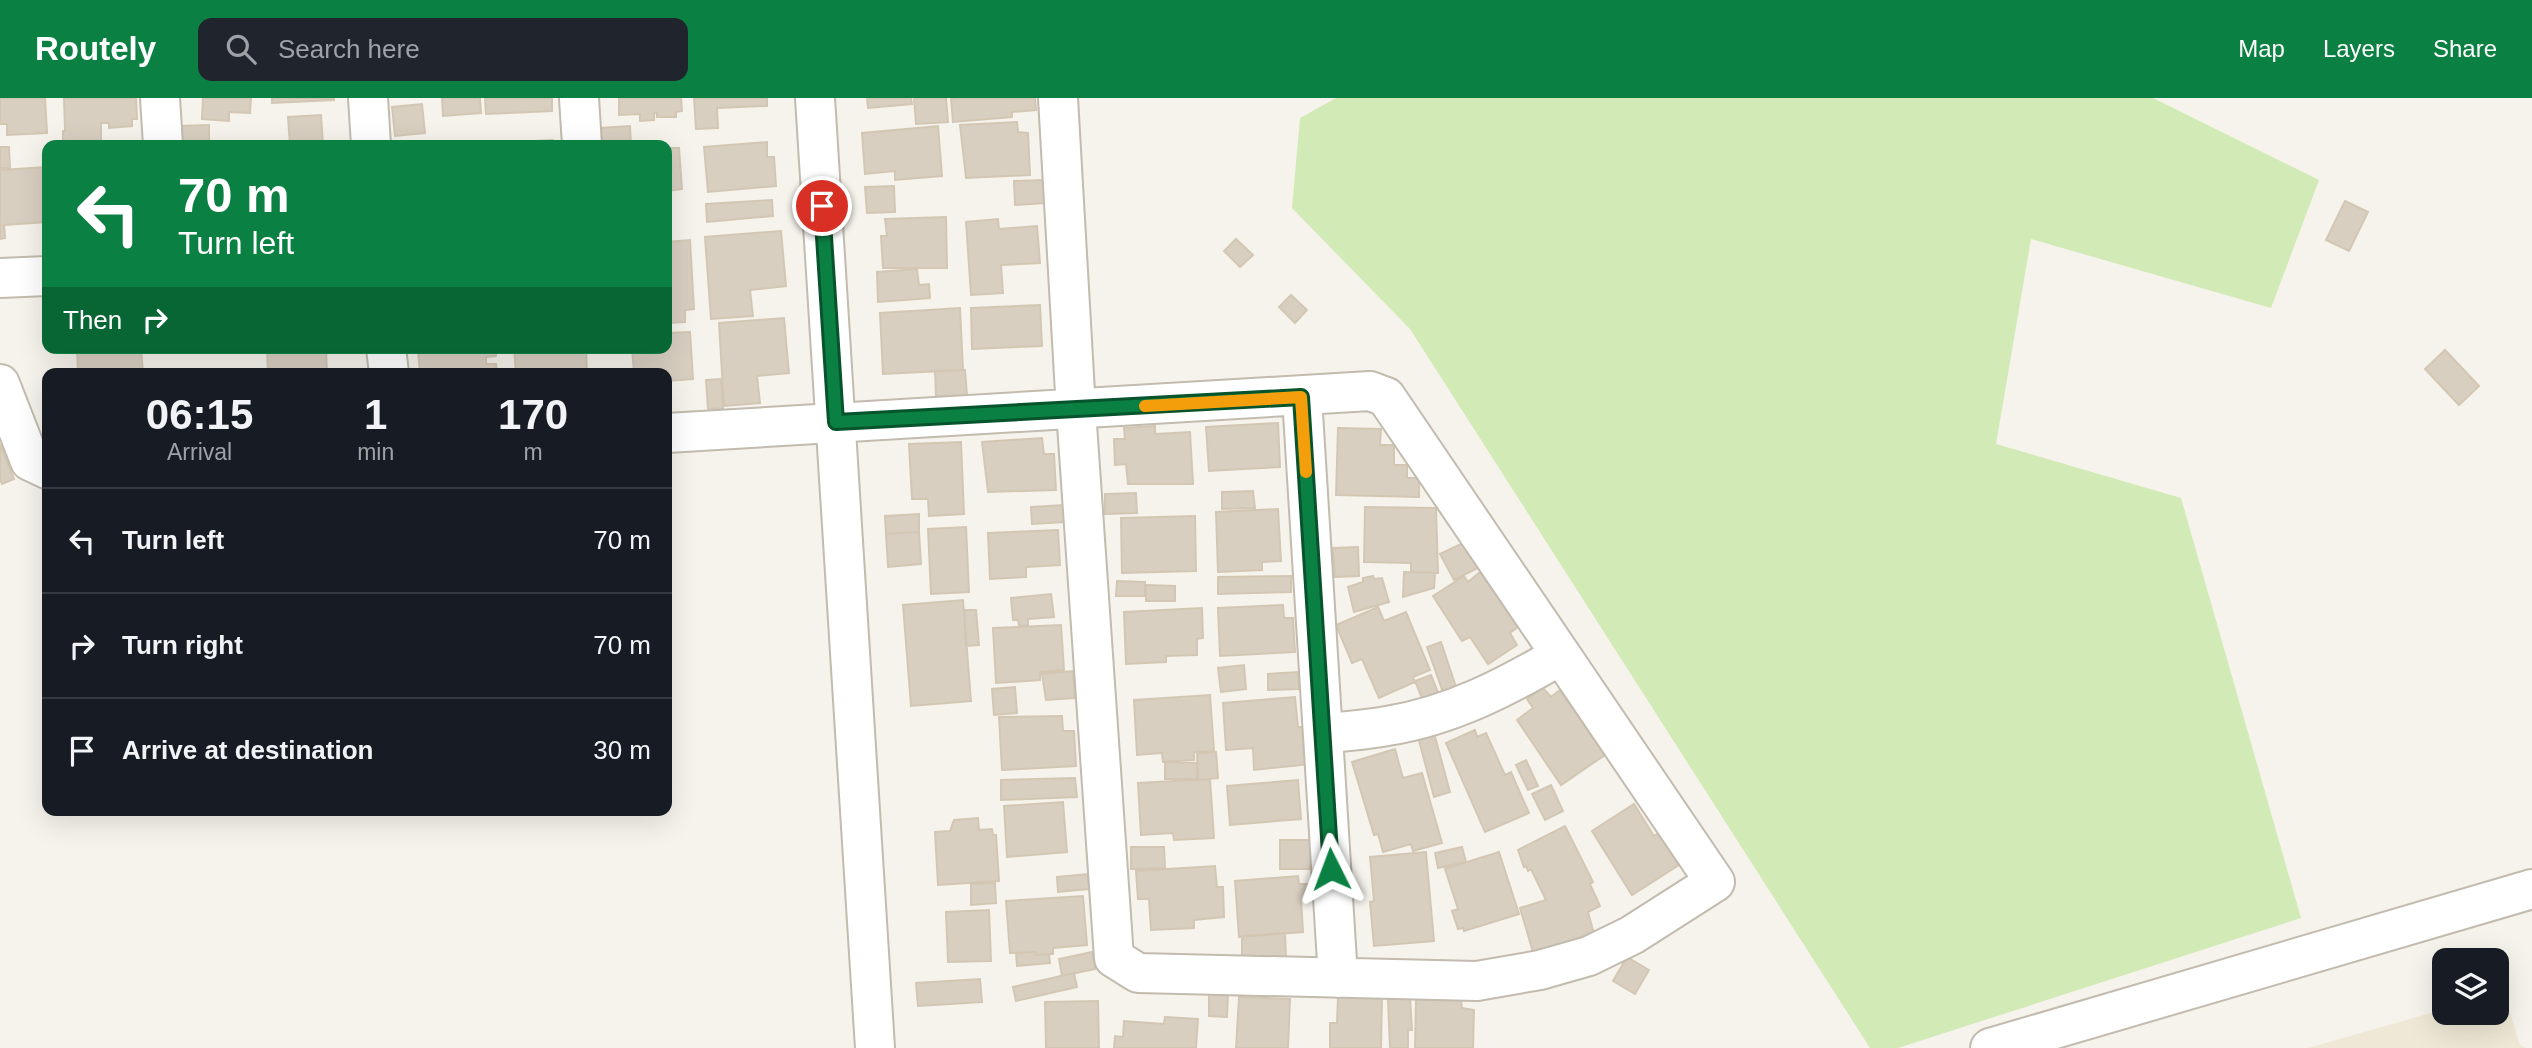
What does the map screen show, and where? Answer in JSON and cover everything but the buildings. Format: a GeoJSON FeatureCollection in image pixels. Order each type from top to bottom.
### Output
{"type":"FeatureCollection","features":[{"type":"Feature","properties":{"kind":"street"},"geometry":{"type":"LineString","coordinates":[[160,98],[163,140]]}},
{"type":"Feature","properties":{"kind":"street"},"geometry":{"type":"LineString","coordinates":[[368,98],[371,140]]}},
{"type":"Feature","properties":{"kind":"street"},"geometry":{"type":"LineString","coordinates":[[579,98],[582,140]]}},
{"type":"Feature","properties":{"kind":"street"},"geometry":{"type":"LineString","coordinates":[[815,98],[875,1048]]}},
{"type":"Feature","properties":{"kind":"street"},"geometry":{"type":"LineString","coordinates":[[672,433],[836,422],[1076,410],[1301,397],[1370,391],[1386,397],[1715,882],[1633,936],[1589,956],[1540,970],[1477,981],[1138,973],[1114,957],[1076,410],[1058,98]]}},
{"type":"Feature","properties":{"kind":"street"},"geometry":{"type":"LineString","coordinates":[[0,278],[42,276]]}},
{"type":"Feature","properties":{"kind":"street"},"geometry":{"type":"LineString","coordinates":[[0,384],[30,461],[42,467]]}},
{"type":"Feature","properties":{"kind":"street"},"geometry":{"type":"LineString","coordinates":[[1301,397],[1338,978]]}},
{"type":"Feature","properties":{"kind":"street"},"geometry":{"type":"LineString","coordinates":[[1323,734],[1388,726],[1457,707],[1511,684],[1561,655]]}},
{"type":"Feature","properties":{"kind":"street"},"geometry":{"type":"LineString","coordinates":[[1990,1048],[2532,889]]}},
{"type":"Feature","properties":{"kind":"shaded area"},"geometry":{"type":"Polygon","coordinates":[[[2509,1009],[2520,1045],[2526,1048],[2308,1048],[2432,1013],[2432,1025],[2509,1025],[2509,1009]]]}},
{"type":"Feature","properties":{"kind":"green space"},"geometry":{"type":"Polygon","coordinates":[[[1336,98],[2153,98],[2319,180],[2271,308],[2031,239],[1996,444],[2181,498],[2301,918],[1898,1048],[1870,1048],[1410,329],[1292,208],[1300,118],[1336,98]]]}},
{"type":"Feature","properties":{"kind":"slow traffic"},"geometry":{"type":"LineString","coordinates":[[1145,406],[1301,397],[1306,472]]}},
{"type":"Feature","properties":{"kind":"route"},"geometry":{"type":"LineString","coordinates":[[822,206],[836,422],[1301,397],[1331,869]]}}]}
